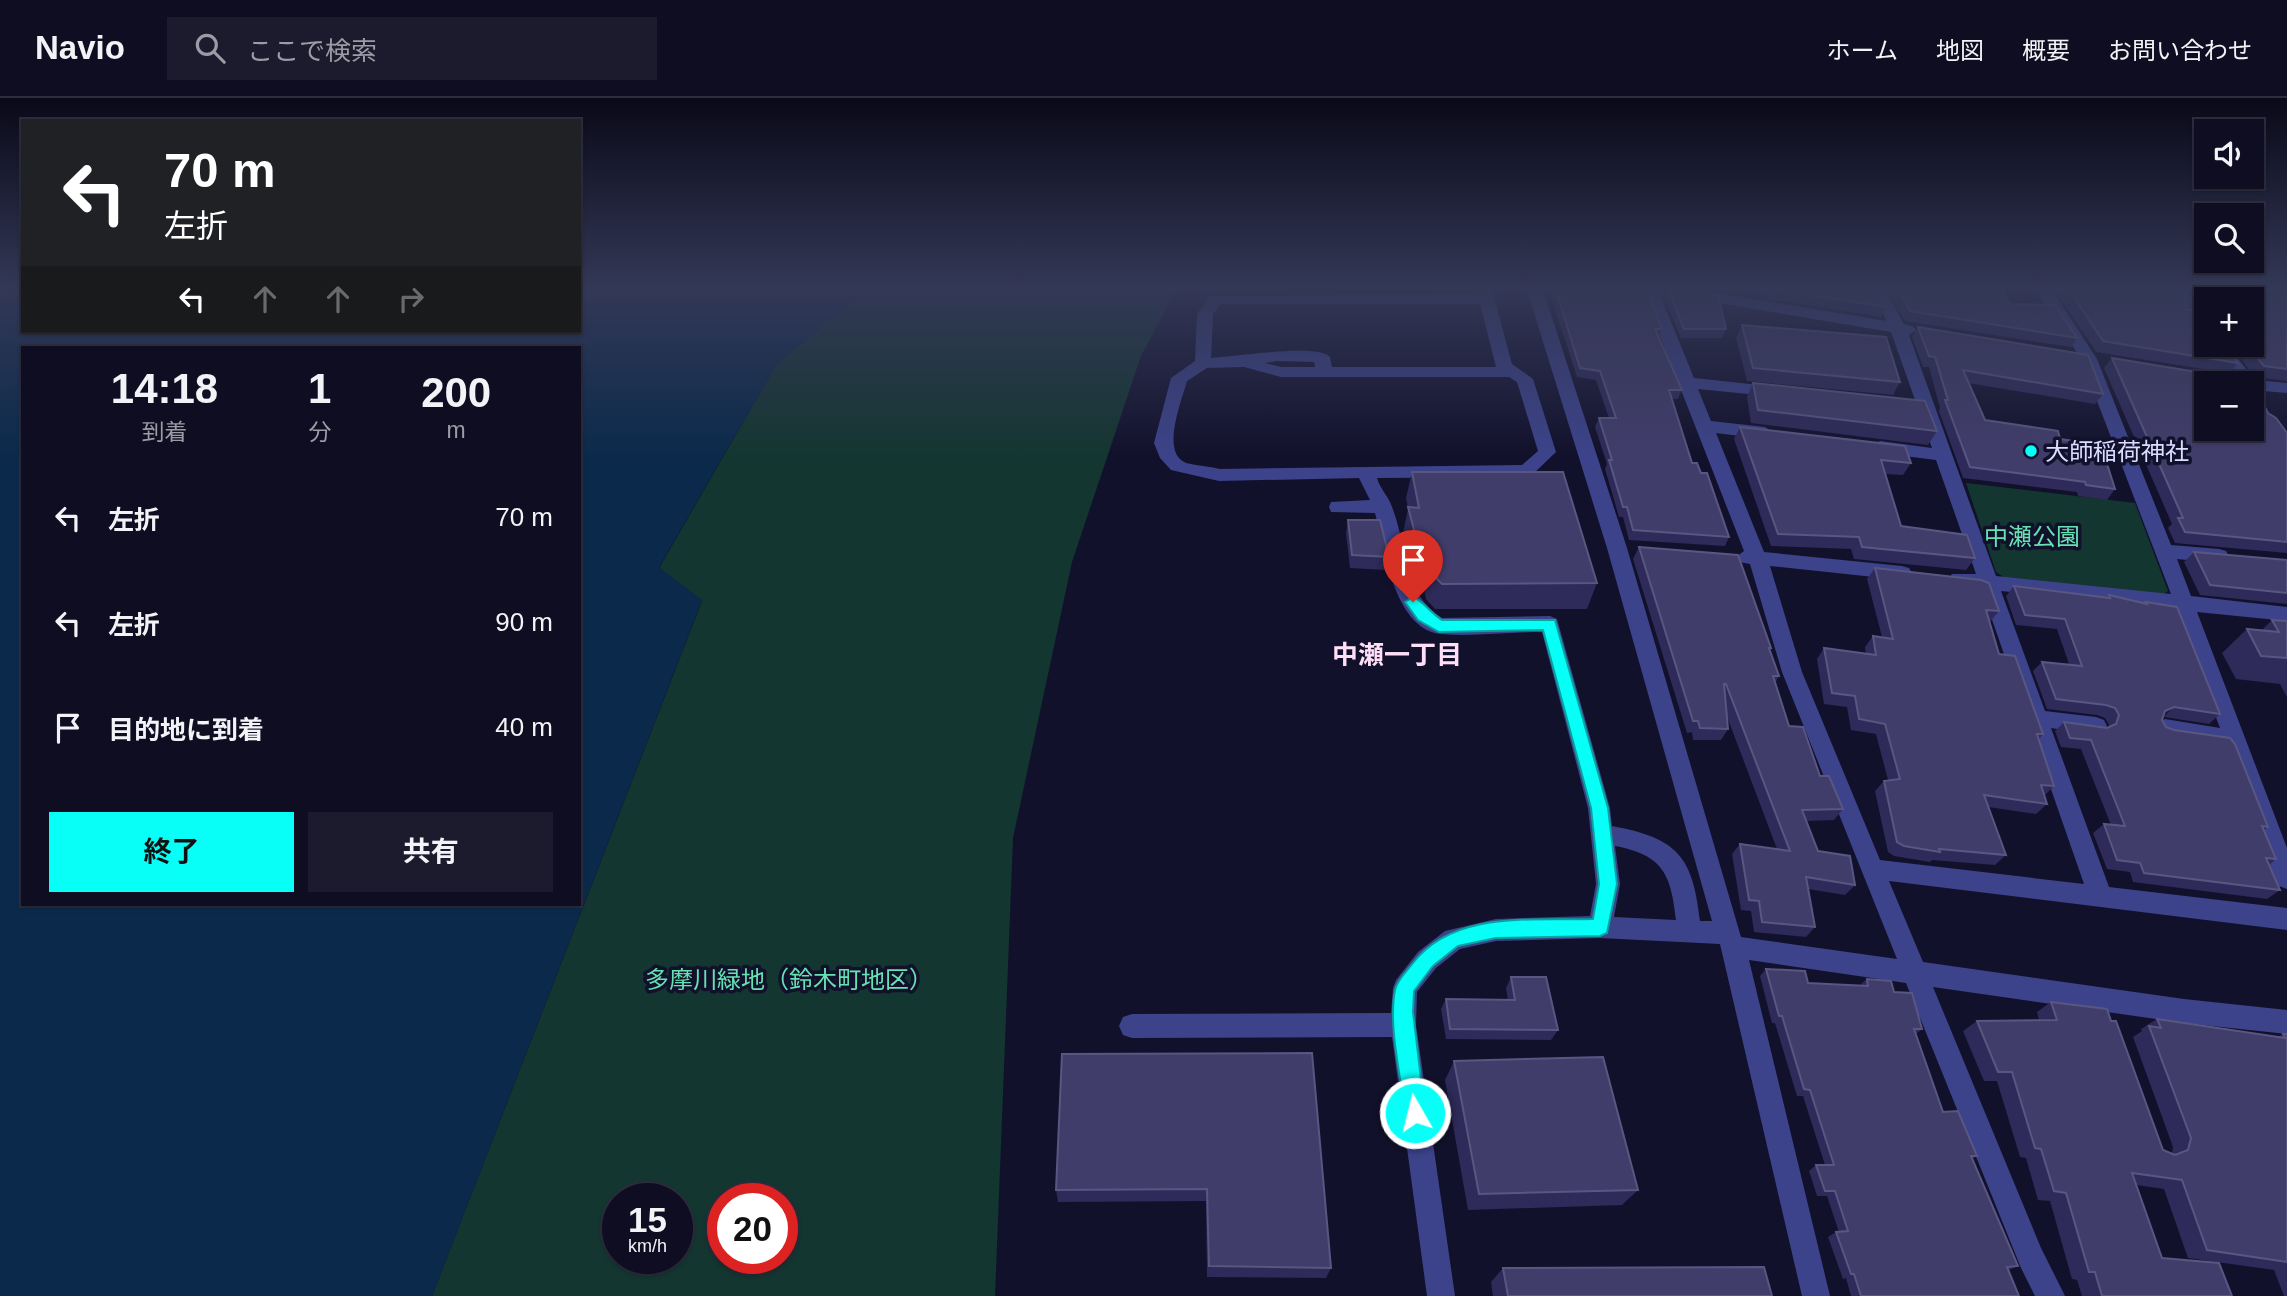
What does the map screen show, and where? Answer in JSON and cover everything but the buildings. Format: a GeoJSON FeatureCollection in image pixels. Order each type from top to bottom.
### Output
{"type":"FeatureCollection","features":[{"type":"Feature","properties":{"kind":"street"},"geometry":{"type":"LineString","coordinates":[[1203,363],[1204,346]]}},
{"type":"Feature","properties":{"kind":"street"},"geometry":{"type":"LineString","coordinates":[[1499,346],[1504,366],[1525,379],[1547,452],[1526,471],[1219,475],[1177,467],[1165,453],[1163,443],[1179,378],[1203,363],[1242,362],[1281,372],[1512,372]]}},
{"type":"Feature","properties":{"kind":"street"},"geometry":{"type":"LineString","coordinates":[[1553,346],[1617,548],[1730,940],[1816,1296]]}},
{"type":"Feature","properties":{"kind":"street"},"geometry":{"type":"LineString","coordinates":[[1673,346],[1756,558],[1792,672],[2031,1258],[2052,1296]]}},
{"type":"Feature","properties":{"kind":"street"},"geometry":{"type":"LineString","coordinates":[[1903,346],[1918,406],[1944,455],[2100,896]]}},
{"type":"Feature","properties":{"kind":"street"},"geometry":{"type":"LineString","coordinates":[[2086,346],[2096,360],[2164,551],[2287,879]]}},
{"type":"Feature","properties":{"kind":"street"},"geometry":{"type":"LineString","coordinates":[[2062,354],[2096,360]]}},
{"type":"Feature","properties":{"kind":"street"},"geometry":{"type":"LineString","coordinates":[[2229,357],[2240,371]]}},
{"type":"Feature","properties":{"kind":"street"},"geometry":{"type":"LineString","coordinates":[[1689,383],[1794,394]]}},
{"type":"Feature","properties":{"kind":"street"},"geometry":{"type":"LineString","coordinates":[[2264,387],[2287,388]]}},
{"type":"Feature","properties":{"kind":"street"},"geometry":{"type":"LineString","coordinates":[[1704,426],[1784,436]]}},
{"type":"Feature","properties":{"kind":"street"},"geometry":{"type":"LineString","coordinates":[[1864,445],[1944,455]]}},
{"type":"Feature","properties":{"kind":"street"},"geometry":{"type":"LineString","coordinates":[[1366,472],[1370,485],[1383,506],[1403,588],[1424,617],[1439,626],[1549,624],[1599,808],[1608,884],[1600,928]]}},
{"type":"Feature","properties":{"kind":"street"},"geometry":{"type":"LineString","coordinates":[[1338,506],[1383,506]]}},
{"type":"Feature","properties":{"kind":"street"},"geometry":{"type":"LineString","coordinates":[[1617,548],[1640,550]]}},
{"type":"Feature","properties":{"kind":"street"},"geometry":{"type":"LineString","coordinates":[[2164,551],[2232,557]]}},
{"type":"Feature","properties":{"kind":"street"},"geometry":{"type":"LineString","coordinates":[[1730,556],[2287,614]]}},
{"type":"Feature","properties":{"kind":"street"},"geometry":{"type":"LineString","coordinates":[[2037,718],[2096,726]]}},
{"type":"Feature","properties":{"kind":"street"},"geometry":{"type":"LineString","coordinates":[[2165,728],[2235,739]]}},
{"type":"Feature","properties":{"kind":"street"},"geometry":{"type":"LineString","coordinates":[[1602,834],[1641,841],[1660,848],[1671,859],[1685,887],[1689,931]]}},
{"type":"Feature","properties":{"kind":"street"},"geometry":{"type":"LineString","coordinates":[[1872,869],[2287,919]]}},
{"type":"Feature","properties":{"kind":"street"},"geometry":{"type":"LineString","coordinates":[[1441,1296],[1404,1025],[1405,988],[1427,960],[1454,939],[1496,930],[1600,928],[1689,931],[1916,974],[2287,1022]]}},
{"type":"Feature","properties":{"kind":"street"},"geometry":{"type":"LineString","coordinates":[[2104,1000],[2113,1024]]}},
{"type":"Feature","properties":{"kind":"street"},"geometry":{"type":"LineString","coordinates":[[1132,1026],[1404,1025]]}},
{"type":"Feature","properties":{"kind":"green space","name":"多摩川緑地（鈴木町地区）"},"geometry":{"type":"Polygon","coordinates":[[[798,346],[1146,346],[1072,562],[1013,838],[995,1296],[432,1296],[702,601],[659,568],[776,365],[798,346]]]}},
{"type":"Feature","properties":{"kind":"green space","name":"中瀬公園"},"geometry":{"type":"Polygon","coordinates":[[[1966,483],[2135,503],[2168,591],[2162,595],[2005,578],[1996,572],[1966,483]]]}},
{"type":"Feature","properties":{"kind":"water"},"geometry":{"type":"Polygon","coordinates":[[[0,346],[799,346],[776,365],[659,567],[702,600],[432,1296],[0,1296],[0,346]]]}},
{"type":"Feature","properties":{"kind":"place","name":"大師稲荷神社"},"geometry":{"type":"Point","coordinates":[2031,451]}},
{"type":"Feature","properties":{"kind":"district","name":"中瀬一丁目"},"geometry":{"type":"Point","coordinates":[1397,655]}},
{"type":"Feature","properties":{"kind":"route"},"geometry":{"type":"LineString","coordinates":[[1413,602],[1423,616],[1439,626],[1549,624],[1599,808],[1608,884],[1600,928],[1496,930],[1454,939],[1427,960],[1405,988],[1403,1012],[1415,1113]]}}]}
